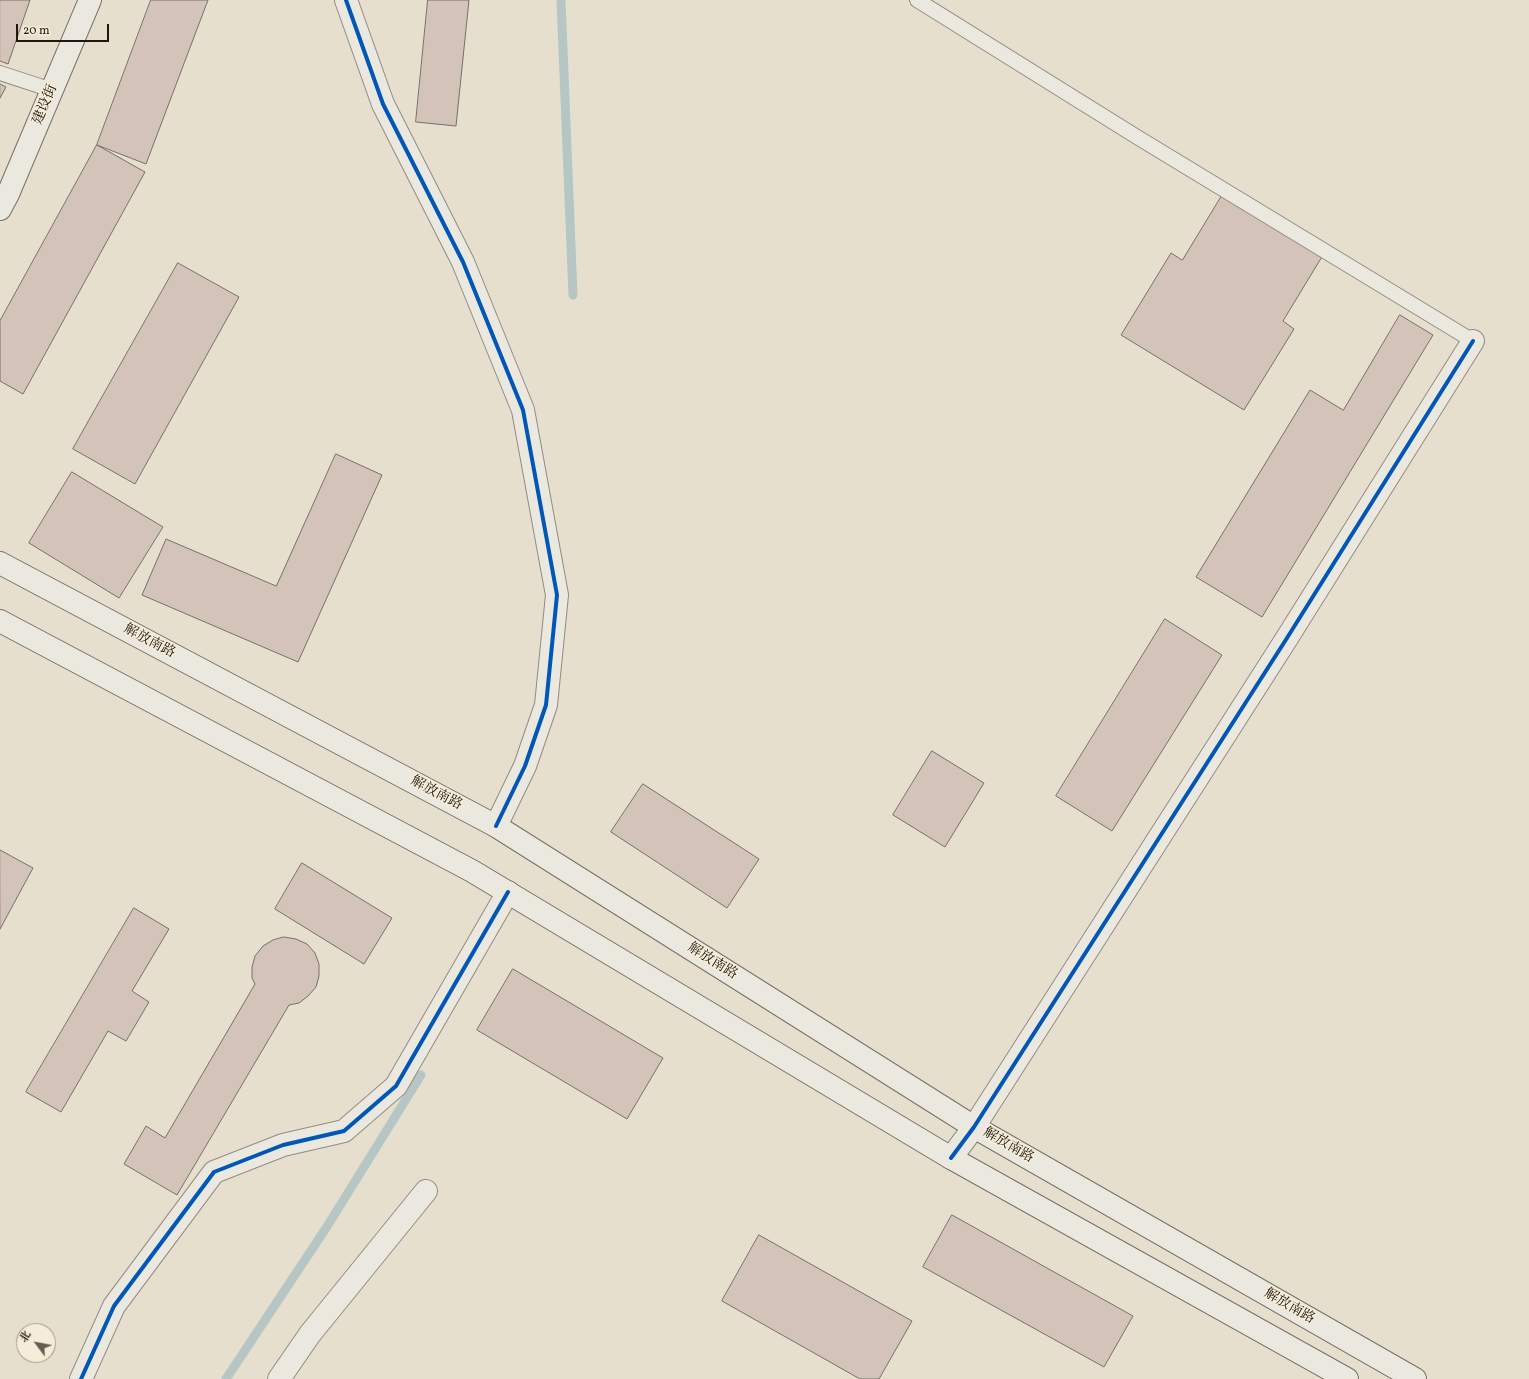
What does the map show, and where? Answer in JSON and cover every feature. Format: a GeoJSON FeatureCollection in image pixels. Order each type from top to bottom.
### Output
{"type":"FeatureCollection","features":[{"type":"Feature","properties":{"kind":"main road","name":"建设街"},"geometry":{"type":"LineString","coordinates":[[0,210],[90,0]]}},
{"type":"Feature","properties":{"kind":"main road"},"geometry":{"type":"LineString","coordinates":[[346,0],[383,104],[463,262],[523,410],[556,587],[557,595],[546,705],[525,766],[496,826]]}},
{"type":"Feature","properties":{"kind":"main road"},"geometry":{"type":"LineString","coordinates":[[951,1158],[974,1127],[1287,638],[1473,341]]}},
{"type":"Feature","properties":{"kind":"main road","name":"解放南路"},"geometry":{"type":"LineString","coordinates":[[0,563],[496,826],[974,1127],[1415,1379]]}},
{"type":"Feature","properties":{"kind":"main road"},"geometry":{"type":"LineString","coordinates":[[0,621],[472,871],[951,1158],[1347,1379]]}},
{"type":"Feature","properties":{"kind":"main road"},"geometry":{"type":"LineString","coordinates":[[81,1379],[114,1306],[214,1172],[283,1145],[344,1130],[396,1086],[508,892]]}},
{"type":"Feature","properties":{"kind":"main road"},"geometry":{"type":"LineString","coordinates":[[279,1379],[310,1334],[426,1191]]}},
{"type":"Feature","properties":{"kind":"lane"},"geometry":{"type":"LineString","coordinates":[[917,0],[1137,137],[1473,341]]}},
{"type":"Feature","properties":{"kind":"lane"},"geometry":{"type":"LineString","coordinates":[[0,73],[52,90]]}},
{"type":"Feature","properties":{"kind":"building"},"geometry":{"type":"Polygon","coordinates":[[[0,0],[30,0],[8,64],[0,61],[0,0]]]}},
{"type":"Feature","properties":{"kind":"building"},"geometry":{"type":"Polygon","coordinates":[[[151,0],[208,0],[146,164],[97,145],[151,0]]]}},
{"type":"Feature","properties":{"kind":"building"},"geometry":{"type":"Polygon","coordinates":[[[428,0],[469,0],[456,126],[416,122],[428,0]]]}},
{"type":"Feature","properties":{"kind":"building"},"geometry":{"type":"Polygon","coordinates":[[[0,84],[6,87],[0,98],[0,84]]]}},
{"type":"Feature","properties":{"kind":"building"},"geometry":{"type":"Polygon","coordinates":[[[97,145],[145,172],[23,394],[0,381],[0,321],[97,145]]]}},
{"type":"Feature","properties":{"kind":"building"},"geometry":{"type":"Polygon","coordinates":[[[1223,194],[1323,255],[1283,321],[1294,329],[1244,410],[1121,335],[1171,253],[1182,260],[1223,194]]]}},
{"type":"Feature","properties":{"kind":"building"},"geometry":{"type":"Polygon","coordinates":[[[178,263],[239,297],[135,484],[73,449],[178,263]]]}},
{"type":"Feature","properties":{"kind":"building"},"geometry":{"type":"Polygon","coordinates":[[[1400,315],[1433,335],[1262,617],[1196,577],[1310,390],[1343,410],[1400,315]]]}},
{"type":"Feature","properties":{"kind":"building"},"geometry":{"type":"Polygon","coordinates":[[[336,454],[382,475],[298,662],[142,595],[166,539],[276,586],[336,454]]]}},
{"type":"Feature","properties":{"kind":"building"},"geometry":{"type":"Polygon","coordinates":[[[72,472],[163,527],[119,598],[29,543],[72,472]]]}},
{"type":"Feature","properties":{"kind":"building"},"geometry":{"type":"Polygon","coordinates":[[[1165,619],[1222,655],[1112,831],[1056,796],[1165,619]]]}},
{"type":"Feature","properties":{"kind":"building"},"geometry":{"type":"Polygon","coordinates":[[[932,751],[984,783],[945,847],[893,815],[932,751]]]}},
{"type":"Feature","properties":{"kind":"building"},"geometry":{"type":"Polygon","coordinates":[[[643,784],[759,859],[727,908],[611,832],[643,784]]]}},
{"type":"Feature","properties":{"kind":"building"},"geometry":{"type":"Polygon","coordinates":[[[0,850],[33,868],[0,929],[0,850]]]}},
{"type":"Feature","properties":{"kind":"building"},"geometry":{"type":"Polygon","coordinates":[[[302,863],[392,918],[364,964],[275,909],[302,863]]]}},
{"type":"Feature","properties":{"kind":"building"},"geometry":{"type":"Polygon","coordinates":[[[134,908],[169,929],[132,991],[149,1002],[126,1041],[108,1031],[61,1112],[26,1092],[134,908]]]}},
{"type":"Feature","properties":{"kind":"building"},"geometry":{"type":"Polygon","coordinates":[[[284,937],[296,939],[307,944],[315,953],[319,964],[319,976],[316,987],[299,1003],[289,1005],[177,1195],[124,1164],[146,1126],[165,1138],[255,984],[252,978],[252,967],[255,956],[263,946],[273,940],[284,937]]]}},
{"type":"Feature","properties":{"kind":"building"},"geometry":{"type":"Polygon","coordinates":[[[513,969],[663,1058],[627,1119],[477,1030],[513,969]]]}},
{"type":"Feature","properties":{"kind":"building"},"geometry":{"type":"Polygon","coordinates":[[[952,1215],[1133,1316],[1104,1367],[923,1267],[952,1215]]]}},
{"type":"Feature","properties":{"kind":"building"},"geometry":{"type":"Polygon","coordinates":[[[759,1235],[912,1321],[879,1379],[860,1379],[722,1301],[759,1235]]]}},
{"type":"Feature","properties":{"kind":"waterway"},"geometry":{"type":"LineString","coordinates":[[561,0],[573,295]]}},
{"type":"Feature","properties":{"kind":"waterway"},"geometry":{"type":"LineString","coordinates":[[226,1379],[328,1225],[421,1075]]}},
{"type":"Feature","properties":{"kind":"cycle path"},"geometry":{"type":"LineString","coordinates":[[346,0],[383,104],[463,262],[523,410],[557,595],[546,705],[525,766],[496,826]]}},
{"type":"Feature","properties":{"kind":"cycle path"},"geometry":{"type":"LineString","coordinates":[[951,1158],[974,1127],[1287,638],[1473,341]]}},
{"type":"Feature","properties":{"kind":"cycle path"},"geometry":{"type":"LineString","coordinates":[[81,1379],[114,1306],[214,1172],[283,1145],[344,1131],[396,1086],[508,892]]}}]}
